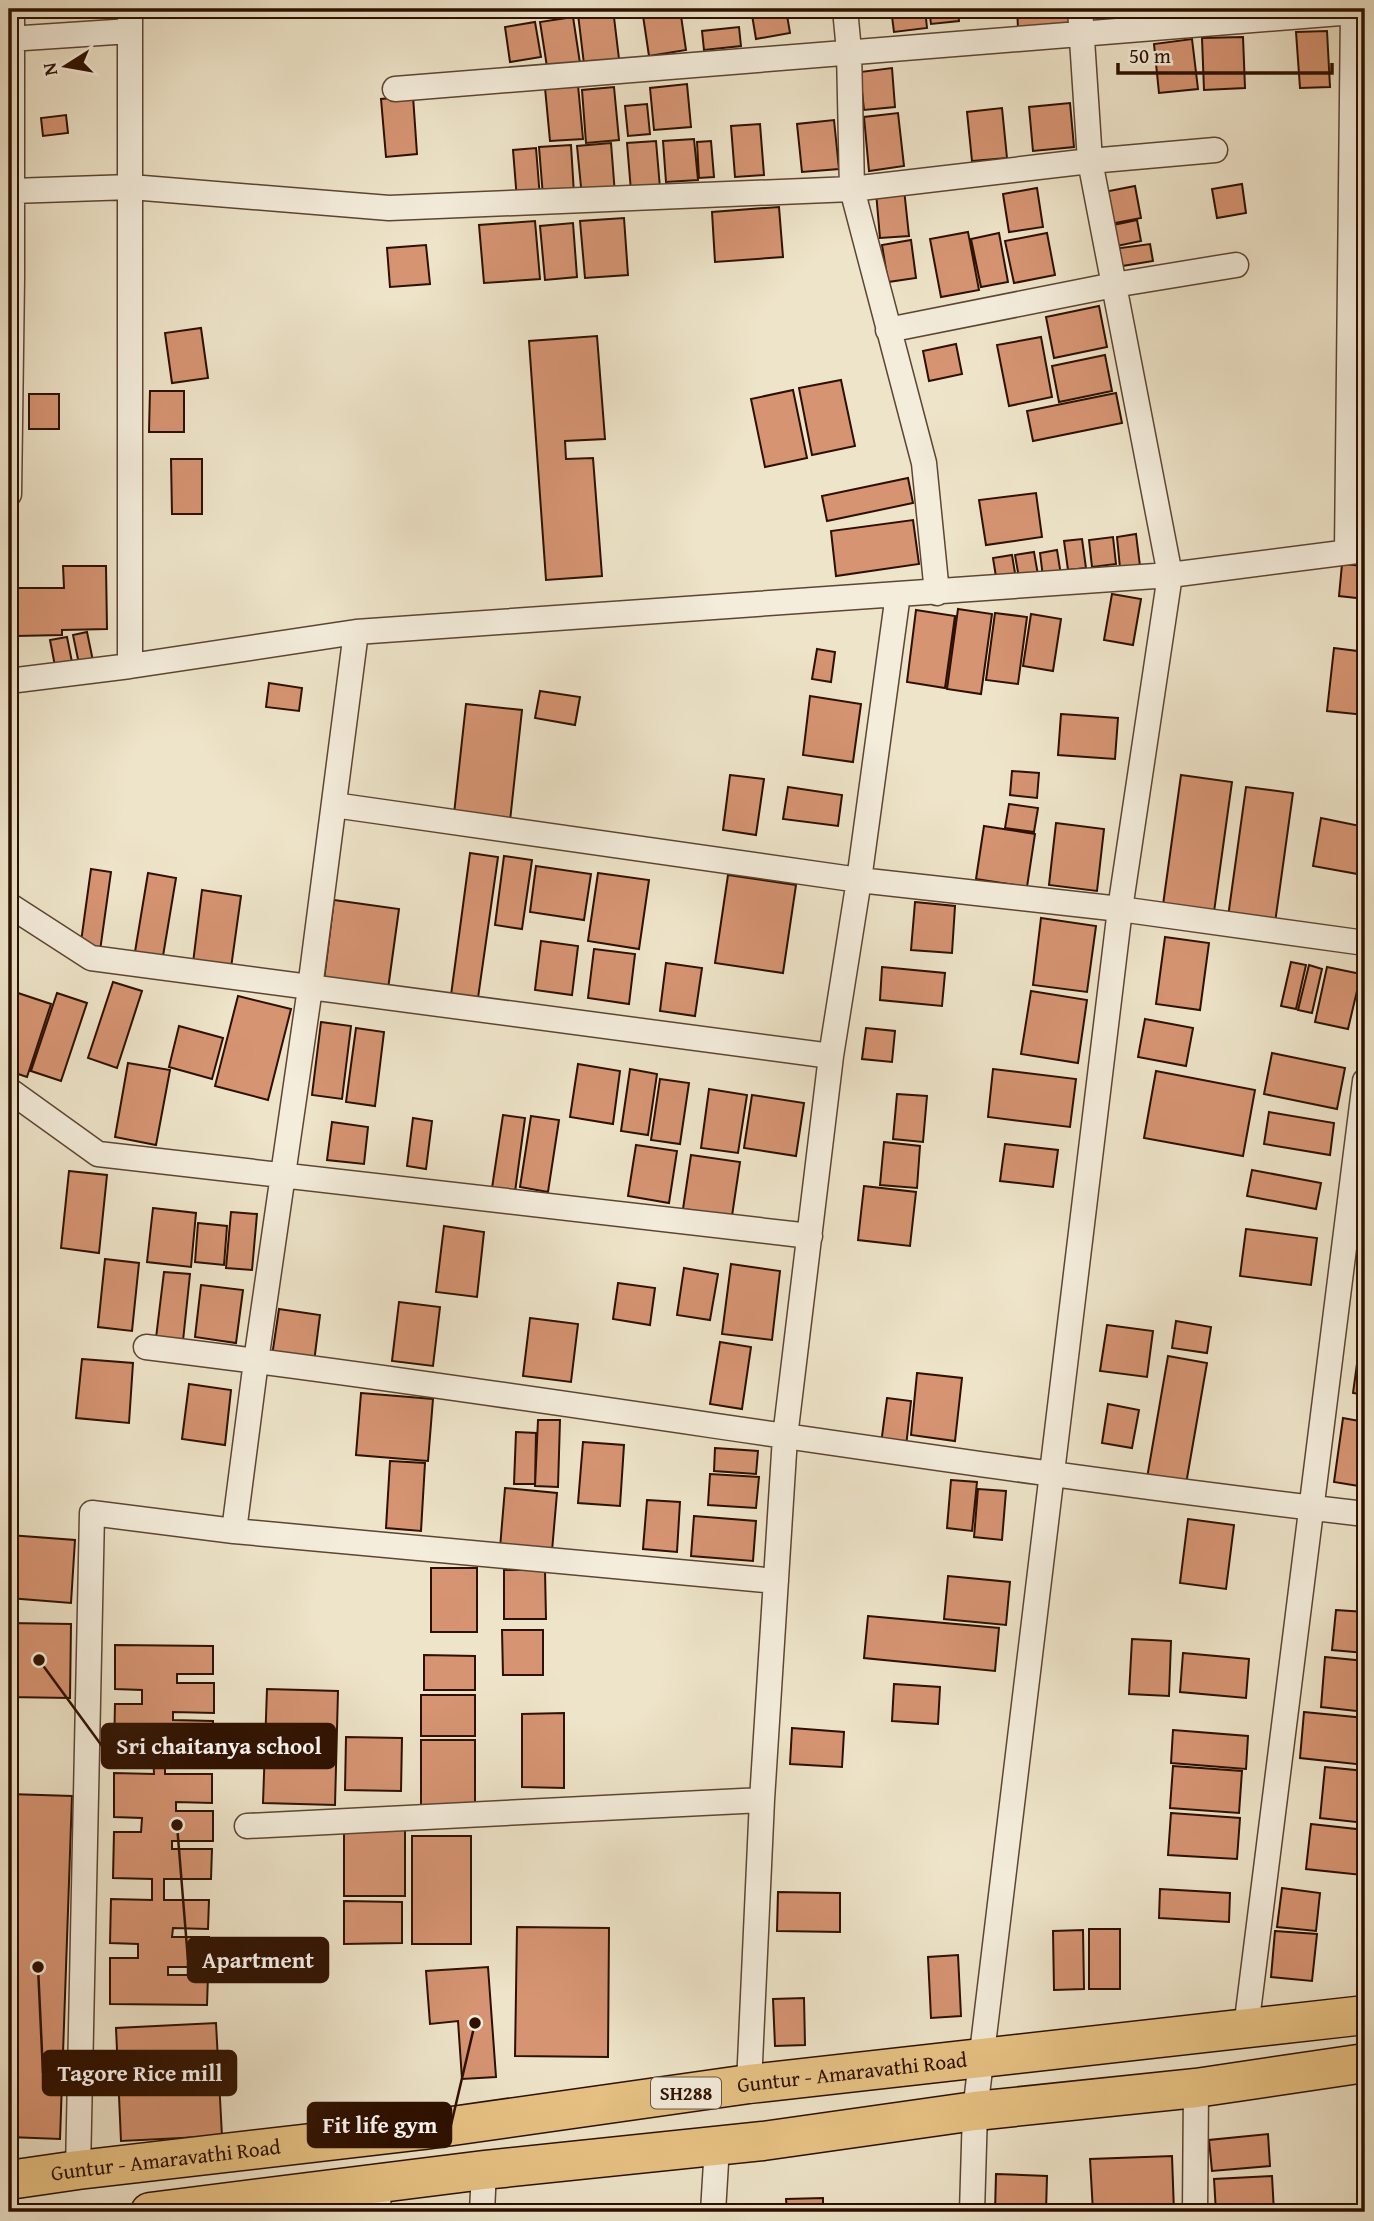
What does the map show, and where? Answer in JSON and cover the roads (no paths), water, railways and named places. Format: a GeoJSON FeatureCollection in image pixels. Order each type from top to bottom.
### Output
{"type":"FeatureCollection","features":[{"type":"Feature","properties":{"kind":"main road","name":"Guntur - Amaravathi Road"},"geometry":{"type":"LineString","coordinates":[[9,2180],[424,2130],[749,2084],[1365,2015]]}},
{"type":"Feature","properties":{"kind":"main road"},"geometry":{"type":"LineString","coordinates":[[150,2212],[379,2198],[484,2170],[717,2146],[975,2111],[1196,2088],[1365,2063]]}},
{"type":"Feature","properties":{"kind":"street"},"geometry":{"type":"LineString","coordinates":[[9,494],[12,9]]}},
{"type":"Feature","properties":{"kind":"street"},"geometry":{"type":"LineString","coordinates":[[845,9],[849,51],[852,189],[925,463],[937,593]]}},
{"type":"Feature","properties":{"kind":"street"},"geometry":{"type":"LineString","coordinates":[[972,2212],[975,2111],[1051,1472],[1120,909],[1170,575],[1090,160],[1080,9]]}},
{"type":"Feature","properties":{"kind":"street"},"geometry":{"type":"LineString","coordinates":[[9,681],[131,666],[356,632],[1170,575],[1356,550],[1353,11],[396,89]]}},
{"type":"Feature","properties":{"kind":"street"},"geometry":{"type":"LineString","coordinates":[[11,39],[131,20],[131,666]]}},
{"type":"Feature","properties":{"kind":"street"},"geometry":{"type":"LineString","coordinates":[[12,191],[131,187],[389,208],[852,189],[1090,160],[1215,150]]}},
{"type":"Feature","properties":{"kind":"street"},"geometry":{"type":"LineString","coordinates":[[888,330],[1114,285],[1236,265]]}},
{"type":"Feature","properties":{"kind":"street"},"geometry":{"type":"LineString","coordinates":[[749,2084],[762,1800],[785,1437],[831,1056],[859,880],[898,594]]}},
{"type":"Feature","properties":{"kind":"street"},"geometry":{"type":"LineString","coordinates":[[234,1531],[310,988],[356,632]]}},
{"type":"Feature","properties":{"kind":"street"},"geometry":{"type":"LineString","coordinates":[[334,805],[859,880],[1120,909],[1365,943]]}},
{"type":"Feature","properties":{"kind":"street"},"geometry":{"type":"LineString","coordinates":[[9,905],[91,958],[831,1056]]}},
{"type":"Feature","properties":{"kind":"street"},"geometry":{"type":"LineString","coordinates":[[1246,2028],[1365,1081]]}},
{"type":"Feature","properties":{"kind":"street"},"geometry":{"type":"LineString","coordinates":[[9,1090],[98,1154],[810,1236]]}},
{"type":"Feature","properties":{"kind":"street"},"geometry":{"type":"LineString","coordinates":[[146,1348],[1365,1514]]}},
{"type":"Feature","properties":{"kind":"street"},"geometry":{"type":"LineString","coordinates":[[78,2170],[92,1513],[234,1531],[776,1581]]}},
{"type":"Feature","properties":{"kind":"street"},"geometry":{"type":"LineString","coordinates":[[247,1826],[762,1800]]}},
{"type":"Feature","properties":{"kind":"street"},"geometry":{"type":"LineString","coordinates":[[1195,2212],[1196,2088]]}},
{"type":"Feature","properties":{"kind":"street"},"geometry":{"type":"LineString","coordinates":[[713,2212],[717,2146]]}},
{"type":"Feature","properties":{"kind":"street"},"geometry":{"type":"LineString","coordinates":[[482,2212],[484,2170]]}},
{"type":"Feature","properties":{"kind":"place","name":"Sri chaitanya school"},"geometry":{"type":"Point","coordinates":[39,1660]}},
{"type":"Feature","properties":{"kind":"place","name":"Apartment"},"geometry":{"type":"Point","coordinates":[177,1825]}},
{"type":"Feature","properties":{"kind":"place","name":"Tagore Rice mill"},"geometry":{"type":"Point","coordinates":[38,1967]}},
{"type":"Feature","properties":{"kind":"place","name":"Fit life gym"},"geometry":{"type":"Point","coordinates":[475,2023]}}]}
